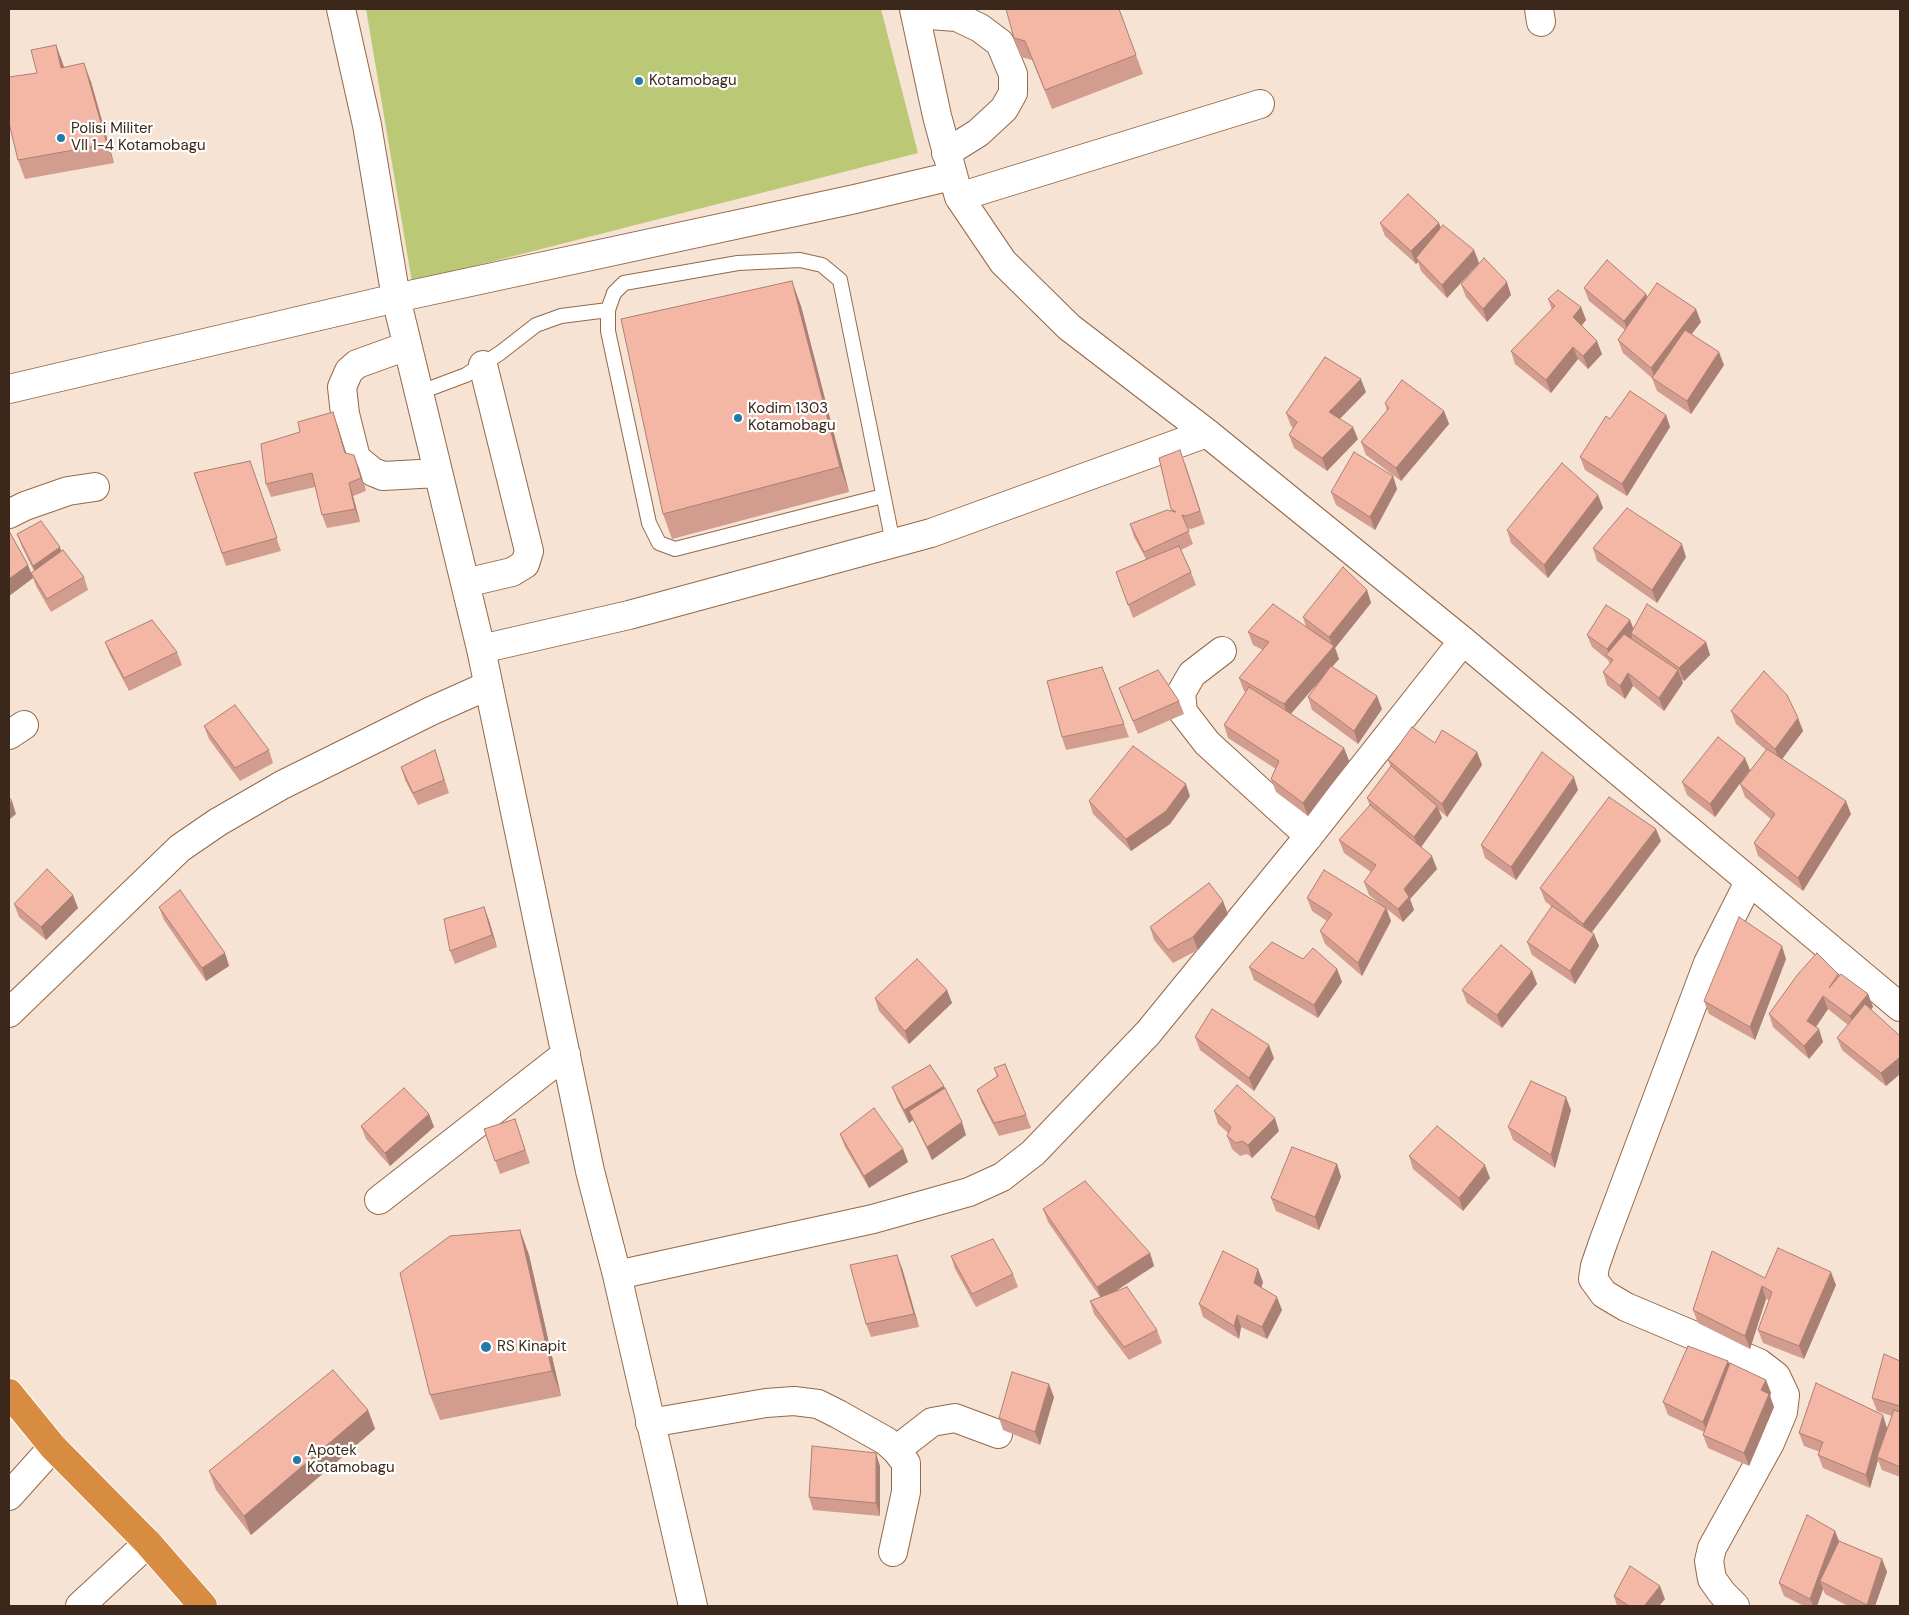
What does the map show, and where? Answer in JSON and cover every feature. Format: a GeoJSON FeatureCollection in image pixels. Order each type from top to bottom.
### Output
{"type":"FeatureCollection","features":[{"type":"Feature","properties":{"kind":"highway"},"geometry":{"type":"LineString","coordinates":[[9,1392],[53,1447],[148,1543],[203,1606]]}},
{"type":"Feature","properties":{"kind":"street"},"geometry":{"type":"LineString","coordinates":[[341,9],[367,125],[396,298],[481,649],[487,686],[590,1171],[617,1275],[694,1606]]}},
{"type":"Feature","properties":{"kind":"street"},"geometry":{"type":"LineString","coordinates":[[952,175],[978,133],[1004,109],[1013,93],[1013,74],[1000,43],[980,28],[957,16],[914,11],[952,175],[1003,262],[1069,326],[1207,433],[1463,641],[1900,1007]]}},
{"type":"Feature","properties":{"kind":"street"},"geometry":{"type":"LineString","coordinates":[[9,388],[396,298],[856,199],[1260,104]]}},
{"type":"Feature","properties":{"kind":"street"},"geometry":{"type":"LineString","coordinates":[[407,346],[357,364],[349,371],[342,387],[345,414],[356,458],[373,472],[383,476],[438,473]]}},
{"type":"Feature","properties":{"kind":"street"},"geometry":{"type":"LineString","coordinates":[[465,583],[512,572],[525,564],[529,550],[482,364]]}},
{"type":"Feature","properties":{"kind":"street"},"geometry":{"type":"LineString","coordinates":[[481,649],[629,615],[931,533],[1207,433]]}},
{"type":"Feature","properties":{"kind":"street"},"geometry":{"type":"LineString","coordinates":[[9,514],[25,506],[68,491],[96,487]]}},
{"type":"Feature","properties":{"kind":"street"},"geometry":{"type":"LineString","coordinates":[[617,1275],[873,1219],[969,1192],[1002,1177],[1033,1152],[1148,1033],[1309,836],[1463,641]]}},
{"type":"Feature","properties":{"kind":"street"},"geometry":{"type":"LineString","coordinates":[[1222,651],[1192,674],[1182,693],[1183,712],[1207,743],[1309,836]]}},
{"type":"Feature","properties":{"kind":"street"},"geometry":{"type":"LineString","coordinates":[[9,1013],[132,892],[180,848],[218,822],[282,785],[431,711],[487,686]]}},
{"type":"Feature","properties":{"kind":"street"},"geometry":{"type":"LineString","coordinates":[[1735,1606],[1712,1579],[1709,1561],[1712,1548],[1770,1443],[1783,1412],[1785,1395],[1776,1376],[1759,1363],[1626,1308],[1604,1294],[1593,1279],[1595,1266],[1604,1240],[1708,963],[1749,882]]}},
{"type":"Feature","properties":{"kind":"street"},"geometry":{"type":"LineString","coordinates":[[379,1200],[566,1054]]}},
{"type":"Feature","properties":{"kind":"street"},"geometry":{"type":"LineString","coordinates":[[650,1423],[766,1403],[794,1401],[818,1404],[886,1442],[896,1450],[906,1463],[906,1492],[894,1552]]}},
{"type":"Feature","properties":{"kind":"street"},"geometry":{"type":"LineString","coordinates":[[896,1450],[932,1422],[955,1418],[998,1434]]}},
{"type":"Feature","properties":{"kind":"street"},"geometry":{"type":"LineString","coordinates":[[9,1496],[53,1447]]}},
{"type":"Feature","properties":{"kind":"street"},"geometry":{"type":"LineString","coordinates":[[80,1606],[148,1543]]}},
{"type":"Feature","properties":{"kind":"lane"},"geometry":{"type":"LineString","coordinates":[[883,496],[675,549],[659,543],[649,523],[608,331],[608,310],[614,293],[624,283],[738,263],[800,260],[822,265],[840,280],[893,544]]}},
{"type":"Feature","properties":{"kind":"lane"},"geometry":{"type":"LineString","coordinates":[[418,393],[466,375],[536,325],[561,316],[608,310]]}},
{"type":"Feature","properties":{"kind":"green space","name":"Kotamobagu"},"geometry":{"type":"Polygon","coordinates":[[[366,9],[881,9],[918,153],[412,282],[366,9]]]}},
{"type":"Feature","properties":{"kind":"building"},"geometry":{"type":"Polygon","coordinates":[[[1006,9],[1119,9],[1136,55],[1045,90],[1025,41],[1014,38],[1006,9]]]}},
{"type":"Feature","properties":{"kind":"building","name":"Polisi Militer VII 1-4 Kotamobagu"},"geometry":{"type":"Polygon","coordinates":[[[56,45],[61,68],[84,63],[107,144],[18,160],[9,123],[9,77],[37,73],[31,50],[56,45]]]}},
{"type":"Feature","properties":{"kind":"building"},"geometry":{"type":"Polygon","coordinates":[[[1408,194],[1439,223],[1411,251],[1380,223],[1408,194]]]}},
{"type":"Feature","properties":{"kind":"building"},"geometry":{"type":"Polygon","coordinates":[[[1443,225],[1474,250],[1442,285],[1416,258],[1443,225]]]}},
{"type":"Feature","properties":{"kind":"building"},"geometry":{"type":"Polygon","coordinates":[[[1484,258],[1507,282],[1483,309],[1461,284],[1484,258]]]}},
{"type":"Feature","properties":{"kind":"building"},"geometry":{"type":"Polygon","coordinates":[[[1607,260],[1646,294],[1624,321],[1584,288],[1607,260]]]}},
{"type":"Feature","properties":{"kind":"building","name":"Kodim 1303 Kotamobagu"},"geometry":{"type":"Polygon","coordinates":[[[792,281],[840,467],[663,514],[621,319],[792,281]]]}},
{"type":"Feature","properties":{"kind":"building"},"geometry":{"type":"Polygon","coordinates":[[[1657,283],[1696,309],[1651,368],[1618,340],[1657,283]]]}},
{"type":"Feature","properties":{"kind":"building"},"geometry":{"type":"Polygon","coordinates":[[[1558,290],[1581,307],[1573,317],[1597,341],[1583,356],[1573,347],[1546,380],[1511,351],[1555,306],[1548,299],[1558,290]]]}},
{"type":"Feature","properties":{"kind":"building"},"geometry":{"type":"Polygon","coordinates":[[[1685,330],[1719,352],[1687,401],[1652,378],[1685,330]]]}},
{"type":"Feature","properties":{"kind":"building"},"geometry":{"type":"Polygon","coordinates":[[[1325,357],[1361,379],[1329,412],[1353,427],[1322,458],[1289,435],[1297,422],[1286,413],[1325,357]]]}},
{"type":"Feature","properties":{"kind":"building"},"geometry":{"type":"Polygon","coordinates":[[[1402,380],[1444,411],[1396,468],[1361,442],[1389,408],[1385,403],[1402,380]]]}},
{"type":"Feature","properties":{"kind":"building"},"geometry":{"type":"Polygon","coordinates":[[[1630,391],[1666,415],[1622,484],[1580,457],[1606,416],[1610,419],[1630,391]]]}},
{"type":"Feature","properties":{"kind":"building"},"geometry":{"type":"Polygon","coordinates":[[[333,412],[345,453],[354,455],[361,478],[349,483],[355,509],[322,515],[312,473],[266,484],[261,444],[300,432],[298,422],[333,412]]]}},
{"type":"Feature","properties":{"kind":"building"},"geometry":{"type":"Polygon","coordinates":[[[1180,450],[1200,511],[1186,516],[1182,515],[1189,531],[1144,552],[1130,524],[1167,510],[1176,512],[1171,509],[1159,458],[1180,450]]]}},
{"type":"Feature","properties":{"kind":"building"},"geometry":{"type":"Polygon","coordinates":[[[1354,452],[1393,476],[1370,517],[1331,492],[1354,452]]]}},
{"type":"Feature","properties":{"kind":"building"},"geometry":{"type":"Polygon","coordinates":[[[250,461],[277,538],[222,553],[194,473],[250,461]]]}},
{"type":"Feature","properties":{"kind":"building"},"geometry":{"type":"Polygon","coordinates":[[[1562,463],[1598,495],[1544,565],[1507,530],[1562,463]]]}},
{"type":"Feature","properties":{"kind":"building"},"geometry":{"type":"Polygon","coordinates":[[[1627,508],[1682,544],[1652,590],[1593,548],[1627,508]]]}},
{"type":"Feature","properties":{"kind":"building"},"geometry":{"type":"Polygon","coordinates":[[[41,521],[60,547],[33,566],[17,534],[41,521]]]}},
{"type":"Feature","properties":{"kind":"building"},"geometry":{"type":"Polygon","coordinates":[[[9,531],[28,565],[9,579],[9,531]]]}},
{"type":"Feature","properties":{"kind":"building"},"geometry":{"type":"Polygon","coordinates":[[[1179,546],[1191,572],[1128,605],[1116,572],[1179,546]]]}},
{"type":"Feature","properties":{"kind":"building"},"geometry":{"type":"Polygon","coordinates":[[[63,550],[84,577],[47,599],[31,573],[63,550]]]}},
{"type":"Feature","properties":{"kind":"building"},"geometry":{"type":"Polygon","coordinates":[[[1343,567],[1367,590],[1329,637],[1303,617],[1343,567]]]}},
{"type":"Feature","properties":{"kind":"building"},"geometry":{"type":"Polygon","coordinates":[[[1273,604],[1334,646],[1284,704],[1239,678],[1269,642],[1248,632],[1273,604]]]}},
{"type":"Feature","properties":{"kind":"building"},"geometry":{"type":"Polygon","coordinates":[[[1647,604],[1706,642],[1679,668],[1631,633],[1647,604]]]}},
{"type":"Feature","properties":{"kind":"building"},"geometry":{"type":"Polygon","coordinates":[[[1606,605],[1630,620],[1607,649],[1587,635],[1606,605]]]}},
{"type":"Feature","properties":{"kind":"building"},"geometry":{"type":"Polygon","coordinates":[[[152,620],[177,652],[124,678],[105,642],[152,620]]]}},
{"type":"Feature","properties":{"kind":"building"},"geometry":{"type":"Polygon","coordinates":[[[1624,634],[1678,670],[1659,698],[1628,673],[1620,686],[1603,672],[1613,660],[1606,655],[1624,634]]]}},
{"type":"Feature","properties":{"kind":"building"},"geometry":{"type":"Polygon","coordinates":[[[1331,666],[1377,696],[1354,731],[1308,697],[1331,666]]]}},
{"type":"Feature","properties":{"kind":"building"},"geometry":{"type":"Polygon","coordinates":[[[1102,667],[1124,724],[1062,737],[1047,681],[1102,667]]]}},
{"type":"Feature","properties":{"kind":"building"},"geometry":{"type":"Polygon","coordinates":[[[1158,670],[1179,701],[1133,721],[1119,688],[1158,670]]]}},
{"type":"Feature","properties":{"kind":"building"},"geometry":{"type":"Polygon","coordinates":[[[1764,671],[1787,695],[1798,718],[1775,749],[1731,711],[1764,671]]]}},
{"type":"Feature","properties":{"kind":"building"},"geometry":{"type":"Polygon","coordinates":[[[1249,687],[1344,748],[1303,803],[1271,779],[1279,761],[1224,725],[1249,687]]]}},
{"type":"Feature","properties":{"kind":"building"},"geometry":{"type":"Polygon","coordinates":[[[235,705],[269,750],[235,768],[204,726],[235,705]]]}},
{"type":"Feature","properties":{"kind":"building"},"geometry":{"type":"Polygon","coordinates":[[[1412,727],[1435,743],[1442,730],[1477,752],[1442,804],[1388,760],[1412,727]]]}},
{"type":"Feature","properties":{"kind":"building"},"geometry":{"type":"Polygon","coordinates":[[[1718,737],[1745,758],[1710,804],[1682,782],[1718,737]]]}},
{"type":"Feature","properties":{"kind":"building"},"geometry":{"type":"Polygon","coordinates":[[[1133,746],[1186,784],[1166,811],[1126,839],[1089,801],[1133,746]]]}},
{"type":"Feature","properties":{"kind":"building"},"geometry":{"type":"Polygon","coordinates":[[[1767,749],[1846,801],[1798,878],[1754,843],[1775,814],[1740,784],[1767,749]]]}},
{"type":"Feature","properties":{"kind":"building"},"geometry":{"type":"Polygon","coordinates":[[[435,750],[444,780],[413,793],[401,767],[435,750]]]}},
{"type":"Feature","properties":{"kind":"building"},"geometry":{"type":"Polygon","coordinates":[[[1542,752],[1574,777],[1511,867],[1481,845],[1542,752]]]}},
{"type":"Feature","properties":{"kind":"building"},"geometry":{"type":"Polygon","coordinates":[[[1391,766],[1437,806],[1414,837],[1367,798],[1391,766]]]}},
{"type":"Feature","properties":{"kind":"building"},"geometry":{"type":"Polygon","coordinates":[[[1609,797],[1656,829],[1583,924],[1540,888],[1609,797]]]}},
{"type":"Feature","properties":{"kind":"building"},"geometry":{"type":"Polygon","coordinates":[[[1370,805],[1432,856],[1404,889],[1409,897],[1398,909],[1364,882],[1376,865],[1339,840],[1370,805]]]}},
{"type":"Feature","properties":{"kind":"building"},"geometry":{"type":"Polygon","coordinates":[[[47,869],[73,895],[41,927],[14,904],[47,869]]]}},
{"type":"Feature","properties":{"kind":"building"},"geometry":{"type":"Polygon","coordinates":[[[1324,870],[1386,908],[1358,963],[1320,931],[1332,914],[1307,898],[1324,870]]]}},
{"type":"Feature","properties":{"kind":"building"},"geometry":{"type":"Polygon","coordinates":[[[1209,883],[1223,901],[1193,937],[1168,950],[1150,927],[1209,883]]]}},
{"type":"Feature","properties":{"kind":"building"},"geometry":{"type":"Polygon","coordinates":[[[180,890],[225,953],[202,968],[159,907],[180,890]]]}},
{"type":"Feature","properties":{"kind":"building"},"geometry":{"type":"Polygon","coordinates":[[[1552,906],[1594,934],[1570,971],[1527,942],[1552,906]]]}},
{"type":"Feature","properties":{"kind":"building"},"geometry":{"type":"Polygon","coordinates":[[[484,907],[492,935],[450,951],[444,919],[484,907]]]}},
{"type":"Feature","properties":{"kind":"building"},"geometry":{"type":"Polygon","coordinates":[[[1739,917],[1782,946],[1750,1027],[1704,1001],[1739,917]]]}},
{"type":"Feature","properties":{"kind":"building"},"geometry":{"type":"Polygon","coordinates":[[[1272,942],[1303,959],[1313,948],[1337,969],[1314,1005],[1249,967],[1272,942]]]}},
{"type":"Feature","properties":{"kind":"building"},"geometry":{"type":"Polygon","coordinates":[[[1501,945],[1532,971],[1497,1015],[1462,990],[1501,945]]]}},
{"type":"Feature","properties":{"kind":"building"},"geometry":{"type":"Polygon","coordinates":[[[1817,953],[1838,974],[1829,988],[1841,974],[1868,994],[1850,1016],[1823,996],[1807,1021],[1819,1029],[1804,1046],[1769,1014],[1798,974],[1817,953]]]}},
{"type":"Feature","properties":{"kind":"building"},"geometry":{"type":"Polygon","coordinates":[[[917,959],[947,990],[905,1031],[875,998],[917,959]]]}},
{"type":"Feature","properties":{"kind":"building"},"geometry":{"type":"Polygon","coordinates":[[[1865,1004],[1900,1036],[1900,1057],[1881,1073],[1837,1038],[1865,1004]]]}},
{"type":"Feature","properties":{"kind":"building"},"geometry":{"type":"Polygon","coordinates":[[[1212,1009],[1269,1045],[1249,1078],[1195,1037],[1212,1009]]]}},
{"type":"Feature","properties":{"kind":"building"},"geometry":{"type":"Polygon","coordinates":[[[1005,1064],[1026,1115],[994,1123],[977,1090],[998,1076],[994,1068],[1005,1064]]]}},
{"type":"Feature","properties":{"kind":"building"},"geometry":{"type":"Polygon","coordinates":[[[930,1065],[944,1086],[904,1110],[892,1087],[930,1065]]]}},
{"type":"Feature","properties":{"kind":"building"},"geometry":{"type":"Polygon","coordinates":[[[1531,1081],[1566,1097],[1551,1155],[1508,1127],[1531,1081]]]}},
{"type":"Feature","properties":{"kind":"building"},"geometry":{"type":"Polygon","coordinates":[[[1237,1085],[1275,1118],[1248,1145],[1242,1141],[1236,1143],[1227,1136],[1231,1127],[1214,1111],[1237,1085]]]}},
{"type":"Feature","properties":{"kind":"building"},"geometry":{"type":"Polygon","coordinates":[[[404,1088],[429,1114],[385,1153],[361,1126],[404,1088]]]}},
{"type":"Feature","properties":{"kind":"building"},"geometry":{"type":"Polygon","coordinates":[[[945,1088],[962,1122],[927,1147],[909,1111],[945,1088]]]}},
{"type":"Feature","properties":{"kind":"building"},"geometry":{"type":"Polygon","coordinates":[[[874,1108],[903,1149],[864,1176],[840,1134],[874,1108]]]}},
{"type":"Feature","properties":{"kind":"building"},"geometry":{"type":"Polygon","coordinates":[[[515,1119],[525,1150],[495,1161],[484,1129],[515,1119]]]}},
{"type":"Feature","properties":{"kind":"building"},"geometry":{"type":"Polygon","coordinates":[[[1437,1126],[1485,1165],[1459,1198],[1409,1156],[1437,1126]]]}},
{"type":"Feature","properties":{"kind":"building"},"geometry":{"type":"Polygon","coordinates":[[[1292,1147],[1337,1164],[1315,1217],[1271,1198],[1292,1147]]]}},
{"type":"Feature","properties":{"kind":"building"},"geometry":{"type":"Polygon","coordinates":[[[1085,1181],[1150,1253],[1097,1287],[1043,1209],[1085,1181]]]}},
{"type":"Feature","properties":{"kind":"building","name":"RS Kinapit"},"geometry":{"type":"Polygon","coordinates":[[[520,1230],[552,1371],[430,1395],[400,1273],[450,1236],[520,1230]]]}},
{"type":"Feature","properties":{"kind":"building"},"geometry":{"type":"Polygon","coordinates":[[[993,1239],[1013,1274],[972,1294],[951,1256],[993,1239]]]}},
{"type":"Feature","properties":{"kind":"building"},"geometry":{"type":"Polygon","coordinates":[[[1778,1248],[1831,1272],[1799,1346],[1758,1330],[1772,1292],[1762,1286],[1745,1336],[1693,1310],[1712,1251],[1765,1278],[1778,1248]]]}},
{"type":"Feature","properties":{"kind":"building"},"geometry":{"type":"Polygon","coordinates":[[[1223,1251],[1258,1269],[1254,1283],[1277,1297],[1262,1327],[1237,1315],[1234,1326],[1199,1304],[1223,1251]]]}},
{"type":"Feature","properties":{"kind":"building"},"geometry":{"type":"Polygon","coordinates":[[[897,1255],[914,1314],[866,1324],[850,1265],[897,1255]]]}},
{"type":"Feature","properties":{"kind":"building"},"geometry":{"type":"Polygon","coordinates":[[[1127,1287],[1157,1330],[1124,1347],[1090,1301],[1127,1287]]]}},
{"type":"Feature","properties":{"kind":"building"},"geometry":{"type":"Polygon","coordinates":[[[1688,1346],[1728,1361],[1703,1422],[1663,1402],[1688,1346]]]}},
{"type":"Feature","properties":{"kind":"building"},"geometry":{"type":"Polygon","coordinates":[[[1884,1354],[1900,1361],[1900,1406],[1872,1398],[1884,1354]]]}},
{"type":"Feature","properties":{"kind":"building"},"geometry":{"type":"Polygon","coordinates":[[[1730,1363],[1766,1380],[1761,1390],[1769,1394],[1744,1453],[1703,1435],[1730,1363]]]}},
{"type":"Feature","properties":{"kind":"building","name":"Apotek Kotamobagu"},"geometry":{"type":"Polygon","coordinates":[[[333,1370],[368,1410],[244,1516],[209,1471],[333,1370]]]}},
{"type":"Feature","properties":{"kind":"building"},"geometry":{"type":"Polygon","coordinates":[[[1012,1372],[1049,1384],[1035,1432],[999,1418],[1012,1372]]]}},
{"type":"Feature","properties":{"kind":"building"},"geometry":{"type":"Polygon","coordinates":[[[1816,1383],[1883,1415],[1866,1475],[1818,1455],[1823,1442],[1799,1433],[1816,1383]]]}},
{"type":"Feature","properties":{"kind":"building"},"geometry":{"type":"Polygon","coordinates":[[[1894,1410],[1900,1412],[1900,1467],[1877,1457],[1894,1410]]]}},
{"type":"Feature","properties":{"kind":"building"},"geometry":{"type":"Polygon","coordinates":[[[812,1446],[876,1453],[876,1503],[809,1497],[812,1446]]]}},
{"type":"Feature","properties":{"kind":"building"},"geometry":{"type":"Polygon","coordinates":[[[1807,1515],[1835,1531],[1810,1599],[1779,1583],[1807,1515]]]}},
{"type":"Feature","properties":{"kind":"building"},"geometry":{"type":"Polygon","coordinates":[[[1839,1541],[1882,1559],[1867,1605],[1820,1581],[1839,1541]]]}},
{"type":"Feature","properties":{"kind":"building"},"geometry":{"type":"Polygon","coordinates":[[[1630,1566],[1660,1586],[1644,1606],[1629,1606],[1614,1596],[1630,1566]]]}},
{"type":"Feature","properties":{"kind":"place","name":"Kotamobagu"},"geometry":{"type":"Point","coordinates":[639,81]}},
{"type":"Feature","properties":{"kind":"place","name":"Polisi Militer VII 1-4 Kotamobagu"},"geometry":{"type":"Point","coordinates":[61,138]}},
{"type":"Feature","properties":{"kind":"place","name":"Kodim 1303 Kotamobagu"},"geometry":{"type":"Point","coordinates":[738,418]}},
{"type":"Feature","properties":{"kind":"place","name":"RS Kinapit"},"geometry":{"type":"Point","coordinates":[486,1347]}},
{"type":"Feature","properties":{"kind":"place","name":"Apotek Kotamobagu"},"geometry":{"type":"Point","coordinates":[297,1460]}}]}
